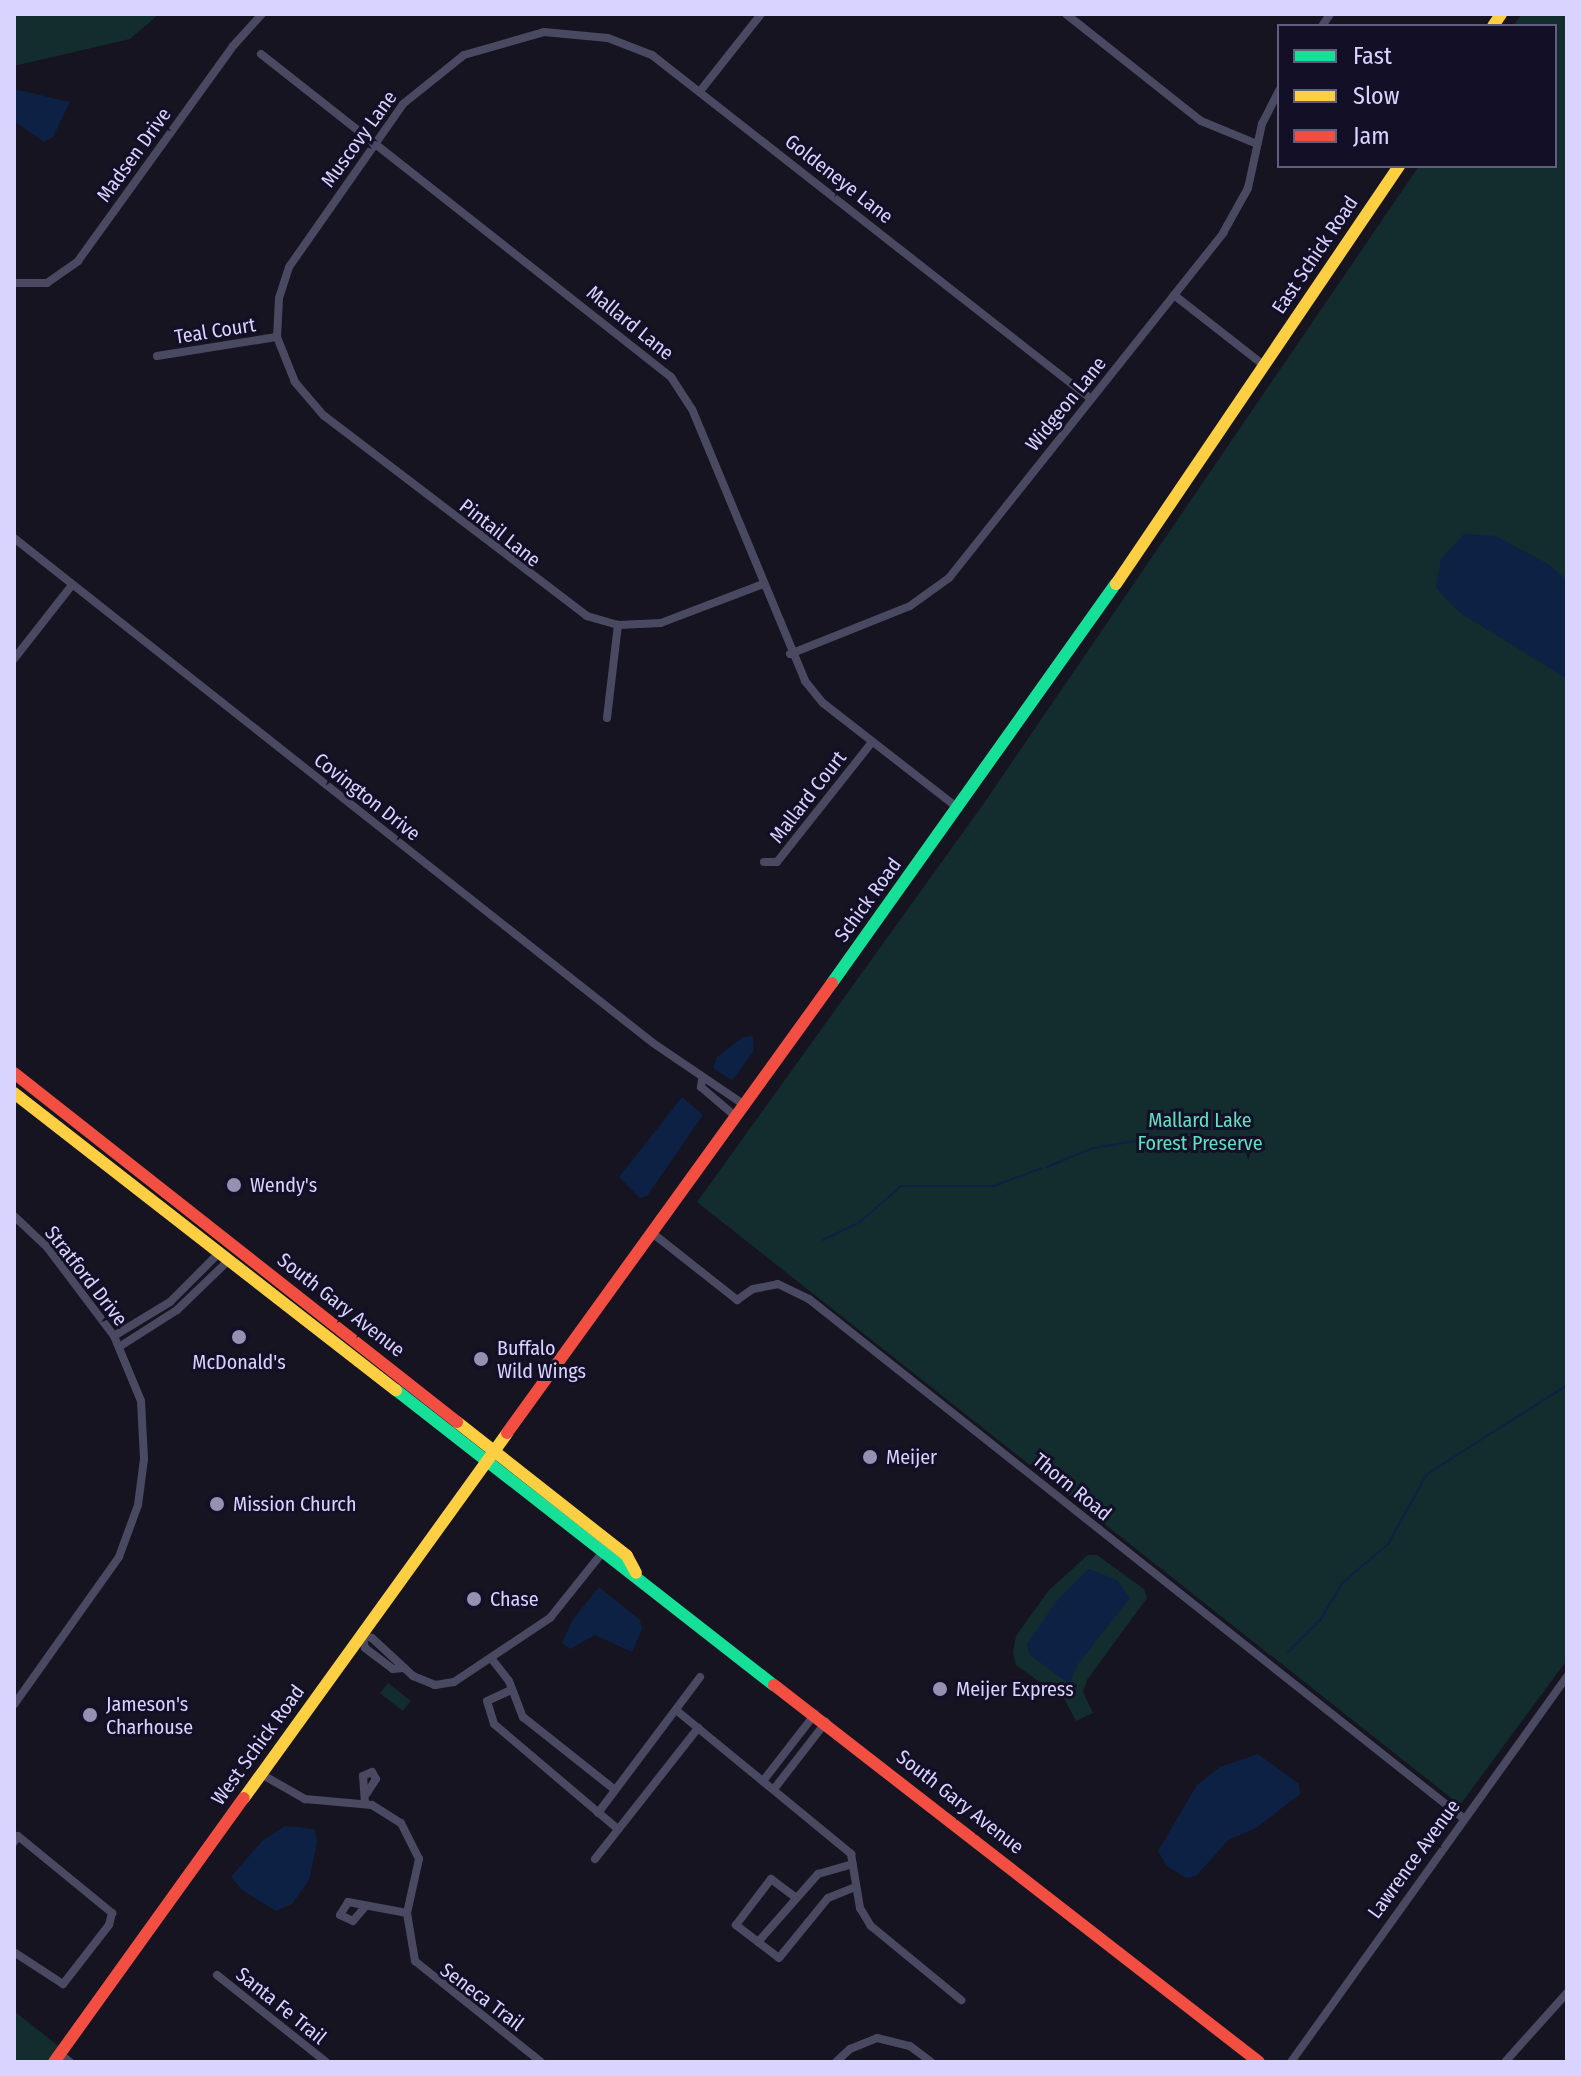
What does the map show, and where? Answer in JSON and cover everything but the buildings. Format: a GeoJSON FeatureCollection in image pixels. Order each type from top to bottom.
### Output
{"type":"FeatureCollection","features":[{"type":"Feature","properties":{"kind":"main road","name":"East Schick Road"},"geometry":{"type":"LineString","coordinates":[[1265,366],[1398,168]]}},
{"type":"Feature","properties":{"kind":"main road","name":"Schick Road"},"geometry":{"type":"LineString","coordinates":[[494,1451],[959,809],[1265,366]]}},
{"type":"Feature","properties":{"kind":"main road","name":"South Gary Avenue"},"geometry":{"type":"LineString","coordinates":[[14,1073],[627,1556],[636,1573]]}},
{"type":"Feature","properties":{"kind":"main road","name":"South Gary Avenue"},"geometry":{"type":"LineString","coordinates":[[14,1093],[484,1464],[601,1554],[636,1573],[1259,2062]]}},
{"type":"Feature","properties":{"kind":"main road","name":"West Schick Road"},"geometry":{"type":"LineString","coordinates":[[61,2059],[261,1774],[494,1451]]}},
{"type":"Feature","properties":{"kind":"street","name":"Madsen Drive"},"geometry":{"type":"LineString","coordinates":[[14,283],[47,283],[78,261],[233,46],[262,14]]}},
{"type":"Feature","properties":{"kind":"street"},"geometry":{"type":"LineString","coordinates":[[701,90],[761,14]]}},
{"type":"Feature","properties":{"kind":"street"},"geometry":{"type":"LineString","coordinates":[[1066,14],[1201,121],[1257,144]]}},
{"type":"Feature","properties":{"kind":"street","name":"Goldeneye Lane"},"geometry":{"type":"LineString","coordinates":[[544,32],[583,33],[629,44],[701,90],[1091,399]]}},
{"type":"Feature","properties":{"kind":"street","name":"Muscovy Lane"},"geometry":{"type":"LineString","coordinates":[[277,337],[279,298],[289,267],[414,92],[444,66],[487,44],[544,32]]}},
{"type":"Feature","properties":{"kind":"street","name":"Mallard Lane"},"geometry":{"type":"LineString","coordinates":[[261,54],[671,377],[692,409],[790,654],[823,703],[959,809]]}},
{"type":"Feature","properties":{"kind":"street","name":"Widgeon Lane"},"geometry":{"type":"LineString","coordinates":[[790,654],[910,606],[940,587],[1235,216],[1248,188],[1257,144],[1277,95]]}},
{"type":"Feature","properties":{"kind":"street"},"geometry":{"type":"LineString","coordinates":[[1174,295],[1265,366]]}},
{"type":"Feature","properties":{"kind":"street","name":"Teal Court"},"geometry":{"type":"LineString","coordinates":[[157,356],[277,337]]}},
{"type":"Feature","properties":{"kind":"street","name":"Pintail Lane"},"geometry":{"type":"LineString","coordinates":[[277,337],[295,382],[324,416],[563,603],[618,625],[668,621],[763,584]]}},
{"type":"Feature","properties":{"kind":"street","name":"Covington Drive"},"geometry":{"type":"LineString","coordinates":[[14,538],[702,1080],[708,1079],[743,1104]]}},
{"type":"Feature","properties":{"kind":"street"},"geometry":{"type":"LineString","coordinates":[[14,659],[72,585]]}},
{"type":"Feature","properties":{"kind":"street"},"geometry":{"type":"LineString","coordinates":[[607,718],[618,625]]}},
{"type":"Feature","properties":{"kind":"street","name":"Mallard Court"},"geometry":{"type":"LineString","coordinates":[[764,862],[777,862],[872,742]]}},
{"type":"Feature","properties":{"kind":"street","name":"Covington Drive"},"geometry":{"type":"LineString","coordinates":[[702,1080],[701,1087],[735,1116]]}},
{"type":"Feature","properties":{"kind":"street","name":"Stratford Drive"},"geometry":{"type":"LineString","coordinates":[[14,1216],[47,1247],[114,1336],[142,1410],[144,1459],[132,1526],[103,1584],[14,1705]]}},
{"type":"Feature","properties":{"kind":"street","name":"Thorn Road"},"geometry":{"type":"LineString","coordinates":[[651,1232],[737,1300],[753,1289],[778,1284],[809,1299],[1463,1818]]}},
{"type":"Feature","properties":{"kind":"street"},"geometry":{"type":"LineString","coordinates":[[114,1336],[170,1302],[223,1257]]}},
{"type":"Feature","properties":{"kind":"street"},"geometry":{"type":"LineString","coordinates":[[119,1347],[177,1310],[223,1257]]}},
{"type":"Feature","properties":{"kind":"street"},"geometry":{"type":"LineString","coordinates":[[362,1635],[372,1638],[403,1668],[435,1685],[454,1682],[550,1618],[601,1554]]}},
{"type":"Feature","properties":{"kind":"street"},"geometry":{"type":"LineString","coordinates":[[491,1658],[523,1717],[615,1790]]}},
{"type":"Feature","properties":{"kind":"street","name":"Lawrence Avenue"},"geometry":{"type":"LineString","coordinates":[[1291,2062],[1567,1676]]}},
{"type":"Feature","properties":{"kind":"street"},"geometry":{"type":"LineString","coordinates":[[598,1813],[700,1677]]}},
{"type":"Feature","properties":{"kind":"street"},"geometry":{"type":"LineString","coordinates":[[511,1690],[487,1701],[494,1724],[618,1829]]}},
{"type":"Feature","properties":{"kind":"street"},"geometry":{"type":"LineString","coordinates":[[676,1710],[829,1833],[853,1864],[855,1887],[871,1926],[961,2000]]}},
{"type":"Feature","properties":{"kind":"street"},"geometry":{"type":"LineString","coordinates":[[763,1781],[820,1718]]}},
{"type":"Feature","properties":{"kind":"street"},"geometry":{"type":"LineString","coordinates":[[774,1789],[820,1718]]}},
{"type":"Feature","properties":{"kind":"street"},"geometry":{"type":"LineString","coordinates":[[595,1859],[698,1728]]}},
{"type":"Feature","properties":{"kind":"street","name":"Seneca Trail"},"geometry":{"type":"LineString","coordinates":[[261,1774],[305,1799],[365,1804],[392,1816],[414,1843],[419,1859],[407,1913],[409,1949],[426,1975],[541,2062]]}},
{"type":"Feature","properties":{"kind":"street"},"geometry":{"type":"LineString","coordinates":[[365,1804],[367,1793]]}},
{"type":"Feature","properties":{"kind":"street"},"geometry":{"type":"LineString","coordinates":[[14,1952],[63,1984],[109,1925],[112,1913],[15,1837]]}},
{"type":"Feature","properties":{"kind":"street"},"geometry":{"type":"LineString","coordinates":[[758,1942],[795,1897],[826,1869],[853,1864]]}},
{"type":"Feature","properties":{"kind":"street"},"geometry":{"type":"LineString","coordinates":[[795,1897],[771,1879],[736,1925],[779,1958],[828,1898],[855,1887]]}},
{"type":"Feature","properties":{"kind":"street"},"geometry":{"type":"LineString","coordinates":[[365,1907],[407,1913]]}},
{"type":"Feature","properties":{"kind":"street","name":"Santa Fe Trail"},"geometry":{"type":"LineString","coordinates":[[217,1975],[326,2062]]}},
{"type":"Feature","properties":{"kind":"street"},"geometry":{"type":"LineString","coordinates":[[1505,2062],[1567,1993]]}},
{"type":"Feature","properties":{"kind":"street"},"geometry":{"type":"LineString","coordinates":[[836,2062],[850,2049],[877,2038],[910,2046],[931,2062]]}},
{"type":"Feature","properties":{"kind":"green space"},"geometry":{"type":"Polygon","coordinates":[[[14,14],[159,14],[130,39],[14,66],[14,14]]]}},
{"type":"Feature","properties":{"kind":"green space","name":"Mallard Lake Forest Preserve"},"geometry":{"type":"Polygon","coordinates":[[[1522,14],[1567,14],[1567,1660],[1460,1805],[697,1202],[982,806],[1418,168],[1557,168],[1557,24],[1514,24],[1522,14]]]}},
{"type":"Feature","properties":{"kind":"green space"},"geometry":{"type":"Polygon","coordinates":[[[1088,1555],[1097,1555],[1144,1589],[1147,1598],[1087,1680],[1083,1692],[1093,1713],[1076,1721],[1065,1700],[1016,1665],[1013,1653],[1016,1636],[1049,1590],[1088,1555]]]}},
{"type":"Feature","properties":{"kind":"green space"},"geometry":{"type":"Polygon","coordinates":[[[388,1683],[411,1701],[403,1711],[380,1693],[388,1683]]]}},
{"type":"Feature","properties":{"kind":"green space"},"geometry":{"type":"Polygon","coordinates":[[[14,2011],[61,2048],[51,2062],[14,2062],[14,2011]]]}},
{"type":"Feature","properties":{"kind":"water"},"geometry":{"type":"Polygon","coordinates":[[[14,89],[70,102],[53,137],[44,142],[14,121],[14,89]]]}},
{"type":"Feature","properties":{"kind":"water"},"geometry":{"type":"Polygon","coordinates":[[[1464,534],[1496,536],[1548,564],[1567,580],[1567,679],[1459,612],[1436,588],[1441,559],[1464,534]]]}},
{"type":"Feature","properties":{"kind":"water"},"geometry":{"type":"Polygon","coordinates":[[[753,1036],[754,1050],[731,1080],[713,1068],[717,1057],[743,1037],[753,1036]]]}},
{"type":"Feature","properties":{"kind":"water"},"geometry":{"type":"Polygon","coordinates":[[[682,1097],[703,1115],[647,1196],[640,1198],[619,1177],[682,1097]]]}},
{"type":"Feature","properties":{"kind":"water"},"geometry":{"type":"Polygon","coordinates":[[[1089,1569],[1117,1580],[1130,1598],[1078,1664],[1070,1682],[1029,1654],[1027,1644],[1059,1598],[1089,1569]]]}},
{"type":"Feature","properties":{"kind":"water"},"geometry":{"type":"Polygon","coordinates":[[[599,1587],[640,1620],[642,1629],[632,1652],[595,1635],[570,1649],[562,1643],[573,1619],[599,1587]]]}},
{"type":"Feature","properties":{"kind":"water"},"geometry":{"type":"Polygon","coordinates":[[[1258,1754],[1299,1784],[1300,1794],[1256,1828],[1228,1840],[1196,1876],[1186,1878],[1167,1866],[1158,1851],[1197,1785],[1220,1767],[1258,1754]]]}},
{"type":"Feature","properties":{"kind":"water"},"geometry":{"type":"Polygon","coordinates":[[[285,1826],[315,1829],[317,1843],[309,1880],[292,1904],[276,1911],[242,1890],[231,1877],[262,1841],[285,1826]]]}},
{"type":"Feature","properties":{"kind":"waterway"},"geometry":{"type":"LineString","coordinates":[[1047,1167],[1093,1148],[1142,1140]]}},
{"type":"Feature","properties":{"kind":"waterway"},"geometry":{"type":"LineString","coordinates":[[823,1240],[860,1222],[901,1186],[994,1186],[1042,1168]]}},
{"type":"Feature","properties":{"kind":"waterway"},"geometry":{"type":"LineString","coordinates":[[1288,1652],[1321,1619],[1342,1583],[1388,1544],[1427,1474],[1567,1385]]}},
{"type":"Feature","properties":{"kind":"traffic: fast"},"geometry":{"type":"LineString","coordinates":[[832,983],[1116,584]]}},
{"type":"Feature","properties":{"kind":"traffic: fast"},"geometry":{"type":"LineString","coordinates":[[396,1390],[774,1685]]}},
{"type":"Feature","properties":{"kind":"traffic: slow"},"geometry":{"type":"LineString","coordinates":[[1494,24],[1501,14]]}},
{"type":"Feature","properties":{"kind":"traffic: slow"},"geometry":{"type":"LineString","coordinates":[[1116,584],[1398,168]]}},
{"type":"Feature","properties":{"kind":"traffic: slow"},"geometry":{"type":"LineString","coordinates":[[14,1093],[396,1390]]}},
{"type":"Feature","properties":{"kind":"traffic: slow"},"geometry":{"type":"LineString","coordinates":[[457,1422],[627,1556],[636,1573]]}},
{"type":"Feature","properties":{"kind":"traffic: slow"},"geometry":{"type":"LineString","coordinates":[[244,1798],[507,1433]]}},
{"type":"Feature","properties":{"kind":"traffic: jam"},"geometry":{"type":"LineString","coordinates":[[507,1433],[832,983]]}},
{"type":"Feature","properties":{"kind":"traffic: jam"},"geometry":{"type":"LineString","coordinates":[[14,1073],[457,1422]]}},
{"type":"Feature","properties":{"kind":"traffic: jam"},"geometry":{"type":"LineString","coordinates":[[774,1685],[1259,2062]]}},
{"type":"Feature","properties":{"kind":"traffic: jam"},"geometry":{"type":"LineString","coordinates":[[54,2062],[244,1798]]}},
{"type":"Feature","properties":{"kind":"place","name":"Wendy's"},"geometry":{"type":"Point","coordinates":[234,1185]}},
{"type":"Feature","properties":{"kind":"place","name":"McDonald's"},"geometry":{"type":"Point","coordinates":[239,1337]}},
{"type":"Feature","properties":{"kind":"place","name":"Buffalo Wild Wings"},"geometry":{"type":"Point","coordinates":[481,1359]}},
{"type":"Feature","properties":{"kind":"place","name":"Meijer"},"geometry":{"type":"Point","coordinates":[870,1457]}},
{"type":"Feature","properties":{"kind":"place","name":"Mission Church"},"geometry":{"type":"Point","coordinates":[217,1504]}},
{"type":"Feature","properties":{"kind":"place","name":"Chase"},"geometry":{"type":"Point","coordinates":[474,1599]}},
{"type":"Feature","properties":{"kind":"place","name":"Meijer Express"},"geometry":{"type":"Point","coordinates":[940,1689]}},
{"type":"Feature","properties":{"kind":"place","name":"Jameson's Charhouse"},"geometry":{"type":"Point","coordinates":[90,1715]}}]}
